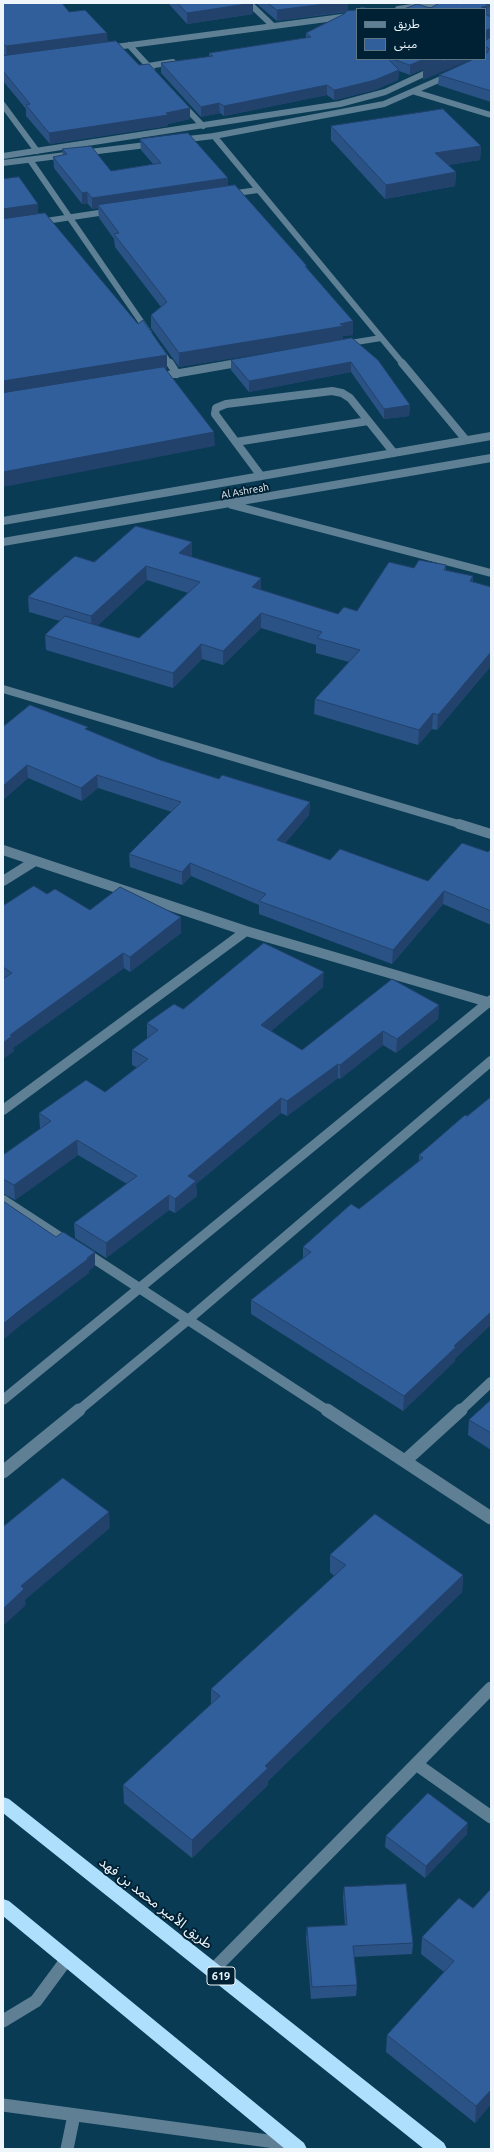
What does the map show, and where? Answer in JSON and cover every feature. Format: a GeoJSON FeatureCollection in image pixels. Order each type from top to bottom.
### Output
{"type":"FeatureCollection","features":[{"type":"Feature","properties":{"kind":"highway","name":"طريق الأمير محمد بن فهد"},"geometry":{"type":"LineString","coordinates":[[3,1804],[438,2149]]}},
{"type":"Feature","properties":{"kind":"highway"},"geometry":{"type":"LineString","coordinates":[[3,1906],[295,2147]]}},
{"type":"Feature","properties":{"kind":"street"},"geometry":{"type":"LineString","coordinates":[[249,3],[273,26]]}},
{"type":"Feature","properties":{"kind":"street"},"geometry":{"type":"LineString","coordinates":[[407,8],[441,4]]}},
{"type":"Feature","properties":{"kind":"street"},"geometry":{"type":"LineString","coordinates":[[97,49],[355,15]]}},
{"type":"Feature","properties":{"kind":"street"},"geometry":{"type":"LineString","coordinates":[[332,25],[355,15]]}},
{"type":"Feature","properties":{"kind":"street"},"geometry":{"type":"LineString","coordinates":[[129,45],[158,77]]}},
{"type":"Feature","properties":{"kind":"street"},"geometry":{"type":"LineString","coordinates":[[3,156],[340,104],[378,94],[454,60]]}},
{"type":"Feature","properties":{"kind":"street"},"geometry":{"type":"LineString","coordinates":[[148,66],[179,62]]}},
{"type":"Feature","properties":{"kind":"street"},"geometry":{"type":"LineString","coordinates":[[168,142],[214,136],[384,104],[415,92],[457,72]]}},
{"type":"Feature","properties":{"kind":"street"},"geometry":{"type":"LineString","coordinates":[[415,92],[491,115]]}},
{"type":"Feature","properties":{"kind":"street"},"geometry":{"type":"LineString","coordinates":[[178,99],[202,126]]}},
{"type":"Feature","properties":{"kind":"street"},"geometry":{"type":"LineString","coordinates":[[3,105],[37,151]]}},
{"type":"Feature","properties":{"kind":"street"},"geometry":{"type":"LineString","coordinates":[[214,136],[466,440]]}},
{"type":"Feature","properties":{"kind":"street"},"geometry":{"type":"LineString","coordinates":[[3,163],[160,143]]}},
{"type":"Feature","properties":{"kind":"street"},"geometry":{"type":"LineString","coordinates":[[30,160],[177,374]]}},
{"type":"Feature","properties":{"kind":"street"},"geometry":{"type":"LineString","coordinates":[[219,195],[258,190]]}},
{"type":"Feature","properties":{"kind":"street"},"geometry":{"type":"LineString","coordinates":[[33,222],[117,210]]}},
{"type":"Feature","properties":{"kind":"street"},"geometry":{"type":"LineString","coordinates":[[334,346],[381,338]]}},
{"type":"Feature","properties":{"kind":"street"},"geometry":{"type":"LineString","coordinates":[[147,379],[256,360]]}},
{"type":"Feature","properties":{"kind":"street"},"geometry":{"type":"LineString","coordinates":[[261,476],[215,414],[216,408],[226,404],[332,391],[350,398],[394,453]]}},
{"type":"Feature","properties":{"kind":"street"},"geometry":{"type":"LineString","coordinates":[[236,442],[368,421]]}},
{"type":"Feature","properties":{"kind":"street"},"geometry":{"type":"LineString","coordinates":[[3,520],[491,436]]}},
{"type":"Feature","properties":{"kind":"street","name":"Al Ashreah"},"geometry":{"type":"LineString","coordinates":[[3,542],[491,458]]}},
{"type":"Feature","properties":{"kind":"street"},"geometry":{"type":"LineString","coordinates":[[228,504],[491,573]]}},
{"type":"Feature","properties":{"kind":"street"},"geometry":{"type":"LineString","coordinates":[[3,689],[491,834]]}},
{"type":"Feature","properties":{"kind":"street"},"geometry":{"type":"LineString","coordinates":[[3,850],[246,931],[490,1002]]}},
{"type":"Feature","properties":{"kind":"street"},"geometry":{"type":"LineString","coordinates":[[3,881],[35,861]]}},
{"type":"Feature","properties":{"kind":"street"},"geometry":{"type":"LineString","coordinates":[[3,1110],[246,931]]}},
{"type":"Feature","properties":{"kind":"street"},"geometry":{"type":"LineString","coordinates":[[3,1400],[490,1002]]}},
{"type":"Feature","properties":{"kind":"street"},"geometry":{"type":"LineString","coordinates":[[3,1472],[189,1319],[491,1061]]}},
{"type":"Feature","properties":{"kind":"street"},"geometry":{"type":"LineString","coordinates":[[3,1200],[189,1319],[491,1518]]}},
{"type":"Feature","properties":{"kind":"street"},"geometry":{"type":"LineString","coordinates":[[405,1461],[491,1382]]}},
{"type":"Feature","properties":{"kind":"street"},"geometry":{"type":"LineString","coordinates":[[212,1970],[491,1688]]}},
{"type":"Feature","properties":{"kind":"street"},"geometry":{"type":"LineString","coordinates":[[416,1764],[491,1817]]}},
{"type":"Feature","properties":{"kind":"street"},"geometry":{"type":"LineString","coordinates":[[3,2021],[36,2001],[66,1959]]}},
{"type":"Feature","properties":{"kind":"street"},"geometry":{"type":"LineString","coordinates":[[3,2105],[295,2147]]}},
{"type":"Feature","properties":{"kind":"street"},"geometry":{"type":"LineString","coordinates":[[67,2149],[74,2114]]}},
{"type":"Feature","properties":{"kind":"building"},"geometry":{"type":"Polygon","coordinates":[[[3,3],[62,3],[69,12],[85,10],[107,33],[6,46],[3,44],[3,3]]]}},
{"type":"Feature","properties":{"kind":"building"},"geometry":{"type":"Polygon","coordinates":[[[178,3],[253,3],[187,13],[178,3]]]}},
{"type":"Feature","properties":{"kind":"building"},"geometry":{"type":"Polygon","coordinates":[[[268,3],[333,3],[277,10],[268,3]]]}},
{"type":"Feature","properties":{"kind":"building"},"geometry":{"type":"Polygon","coordinates":[[[440,3],[483,3],[491,6],[482,8],[430,8],[440,3]]]}},
{"type":"Feature","properties":{"kind":"building"},"geometry":{"type":"Polygon","coordinates":[[[417,4],[430,8],[407,8],[417,4]]]}},
{"type":"Feature","properties":{"kind":"building"},"geometry":{"type":"Polygon","coordinates":[[[356,10],[356,60],[389,60],[399,70],[375,80],[334,90],[327,85],[224,106],[219,103],[201,107],[161,63],[213,56],[209,53],[311,37],[306,33],[344,14],[347,11],[356,10]]]}},
{"type":"Feature","properties":{"kind":"building"},"geometry":{"type":"Polygon","coordinates":[[[486,14],[491,17],[491,28],[486,30],[486,14]]]}},
{"type":"Feature","properties":{"kind":"building"},"geometry":{"type":"Polygon","coordinates":[[[491,37],[491,91],[439,75],[472,60],[486,60],[486,54],[489,49],[486,46],[486,40],[491,37]]]}},
{"type":"Feature","properties":{"kind":"building"},"geometry":{"type":"Polygon","coordinates":[[[116,41],[139,65],[149,64],[190,108],[166,113],[168,115],[49,133],[26,105],[30,104],[3,71],[3,56],[116,41]]]}},
{"type":"Feature","properties":{"kind":"building"},"geometry":{"type":"Polygon","coordinates":[[[396,60],[422,60],[410,65],[396,60]]]}},
{"type":"Feature","properties":{"kind":"building"},"geometry":{"type":"Polygon","coordinates":[[[444,60],[447,60],[423,70],[444,60]]]}},
{"type":"Feature","properties":{"kind":"building"},"geometry":{"type":"Polygon","coordinates":[[[443,109],[481,146],[435,153],[456,172],[386,185],[331,126],[443,109]]]}},
{"type":"Feature","properties":{"kind":"building"},"geometry":{"type":"Polygon","coordinates":[[[188,133],[228,178],[92,198],[87,192],[82,193],[53,157],[67,154],[62,149],[91,146],[111,171],[161,163],[140,139],[188,133]]]}},
{"type":"Feature","properties":{"kind":"building"},"geometry":{"type":"Polygon","coordinates":[[[19,177],[38,204],[3,209],[3,179],[19,177]]]}},
{"type":"Feature","properties":{"kind":"building"},"geometry":{"type":"Polygon","coordinates":[[[235,185],[307,266],[305,266],[353,321],[340,324],[344,326],[179,353],[151,315],[167,302],[114,234],[119,233],[98,205],[235,185]]]}},
{"type":"Feature","properties":{"kind":"building"},"geometry":{"type":"Polygon","coordinates":[[[45,213],[138,324],[143,320],[167,355],[3,381],[3,219],[45,213]]]}},
{"type":"Feature","properties":{"kind":"building"},"geometry":{"type":"Polygon","coordinates":[[[352,338],[378,360],[410,405],[384,409],[351,362],[249,381],[231,360],[352,338]]]}},
{"type":"Feature","properties":{"kind":"building"},"geometry":{"type":"Polygon","coordinates":[[[164,367],[214,432],[3,472],[3,393],[164,367]]]}},
{"type":"Feature","properties":{"kind":"building"},"geometry":{"type":"Polygon","coordinates":[[[136,526],[192,542],[179,553],[261,578],[252,587],[338,614],[344,607],[357,611],[389,562],[414,568],[419,560],[446,565],[444,570],[473,576],[470,581],[491,587],[491,652],[438,715],[433,713],[419,730],[315,699],[360,650],[317,638],[322,632],[261,613],[223,651],[201,644],[173,673],[45,635],[65,616],[139,638],[200,582],[146,566],[91,616],[28,597],[75,556],[94,562],[136,526]]]}},
{"type":"Feature","properties":{"kind":"building"},"geometry":{"type":"Polygon","coordinates":[[[30,705],[88,727],[85,729],[160,760],[219,779],[222,775],[310,802],[277,840],[330,860],[340,849],[428,881],[462,843],[488,852],[491,849],[491,911],[444,891],[393,950],[259,901],[266,894],[190,863],[182,872],[129,854],[181,802],[97,775],[81,788],[27,765],[3,786],[3,727],[30,705]]]}},
{"type":"Feature","properties":{"kind":"building"},"geometry":{"type":"Polygon","coordinates":[[[34,886],[47,894],[55,889],[90,910],[120,887],[181,917],[130,957],[123,953],[10,1035],[12,1036],[3,1043],[3,979],[12,973],[3,967],[3,906],[34,886]]]}},
{"type":"Feature","properties":{"kind":"building"},"geometry":{"type":"Polygon","coordinates":[[[264,943],[324,972],[261,1025],[302,1050],[392,979],[439,1005],[397,1039],[383,1031],[340,1065],[338,1064],[287,1101],[281,1098],[188,1176],[196,1181],[175,1199],[169,1195],[106,1243],[74,1223],[137,1176],[77,1140],[14,1185],[3,1179],[3,1155],[51,1121],[39,1113],[86,1080],[105,1092],[148,1059],[132,1050],[158,1030],[147,1023],[174,1004],[183,1009],[264,943]]]}},
{"type":"Feature","properties":{"kind":"building"},"geometry":{"type":"Polygon","coordinates":[[[491,1097],[491,1312],[454,1346],[456,1347],[404,1396],[251,1300],[311,1252],[303,1247],[351,1204],[359,1209],[423,1158],[419,1155],[465,1115],[467,1116],[491,1097]]]}},
{"type":"Feature","properties":{"kind":"building"},"geometry":{"type":"Polygon","coordinates":[[[3,1201],[56,1237],[63,1232],[95,1252],[3,1324],[3,1201]]]}},
{"type":"Feature","properties":{"kind":"building"},"geometry":{"type":"Polygon","coordinates":[[[491,1400],[491,1433],[469,1420],[491,1400]]]}},
{"type":"Feature","properties":{"kind":"building"},"geometry":{"type":"Polygon","coordinates":[[[63,1478],[109,1512],[21,1586],[24,1589],[3,1609],[3,1527],[63,1478]]]}},
{"type":"Feature","properties":{"kind":"building"},"geometry":{"type":"Polygon","coordinates":[[[375,1514],[463,1575],[265,1766],[268,1768],[192,1840],[123,1785],[220,1696],[211,1689],[346,1565],[330,1555],[375,1514]]]}},
{"type":"Feature","properties":{"kind":"building"},"geometry":{"type":"Polygon","coordinates":[[[428,1793],[468,1823],[426,1866],[386,1836],[428,1793]]]}},
{"type":"Feature","properties":{"kind":"building"},"geometry":{"type":"Polygon","coordinates":[[[406,1884],[413,1943],[353,1946],[357,1985],[312,1987],[307,1927],[347,1925],[344,1887],[406,1884]]]}},
{"type":"Feature","properties":{"kind":"building"},"geometry":{"type":"Polygon","coordinates":[[[491,1889],[491,2090],[476,2106],[387,2035],[454,1961],[422,1937],[459,1898],[473,1908],[491,1889]]]}}]}
